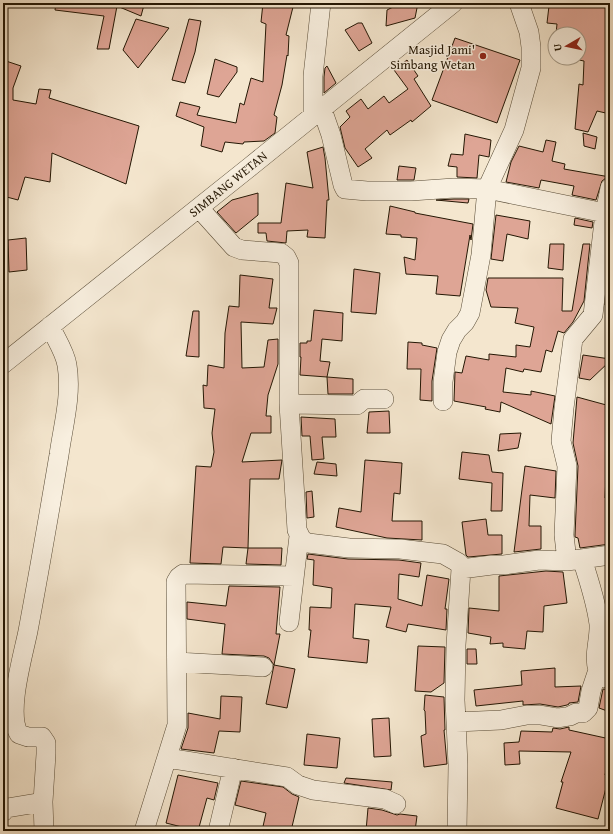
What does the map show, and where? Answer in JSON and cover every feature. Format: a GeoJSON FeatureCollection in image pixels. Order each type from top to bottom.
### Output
{"type":"FeatureCollection","features":[{"type":"Feature","properties":{"kind":"street"},"geometry":{"type":"LineString","coordinates":[[321,3],[312,76],[318,112],[329,126],[345,189],[411,191],[454,188],[487,189],[605,213]]}},
{"type":"Feature","properties":{"kind":"street","name":"SIMBANG WETAN"},"geometry":{"type":"LineString","coordinates":[[3,364],[453,3]]}},
{"type":"Feature","properties":{"kind":"street"},"geometry":{"type":"LineString","coordinates":[[443,402],[443,382],[447,352],[451,340],[470,313],[481,256],[487,189],[514,130],[532,68],[532,47],[529,32],[519,3]]}},
{"type":"Feature","properties":{"kind":"street"},"geometry":{"type":"LineString","coordinates":[[456,722],[501,720],[527,715],[540,715],[558,718],[570,716],[576,713],[583,713],[588,708],[591,691],[604,674],[597,662],[599,625],[590,582],[575,560],[564,534],[567,466],[561,441],[573,339],[593,315],[605,213],[610,188]]}},
{"type":"Feature","properties":{"kind":"street"},"geometry":{"type":"LineString","coordinates":[[199,208],[234,247],[242,250],[281,253],[286,257],[289,263],[289,404],[296,530],[299,536],[302,540],[308,543],[341,548],[400,549],[443,554],[459,563],[461,569],[456,645],[456,722],[458,766],[457,831]]}},
{"type":"Feature","properties":{"kind":"street"},"geometry":{"type":"LineString","coordinates":[[44,831],[43,802],[46,743],[42,737],[11,735],[15,728],[14,719],[16,690],[43,553],[68,395],[67,365],[65,357],[50,326]]}},
{"type":"Feature","properties":{"kind":"street"},"geometry":{"type":"LineString","coordinates":[[289,404],[357,405],[364,399],[384,399]]}},
{"type":"Feature","properties":{"kind":"street"},"geometry":{"type":"LineString","coordinates":[[289,622],[299,536]]}},
{"type":"Feature","properties":{"kind":"street"},"geometry":{"type":"LineString","coordinates":[[461,569],[539,560],[575,560],[610,555]]}},
{"type":"Feature","properties":{"kind":"street"},"geometry":{"type":"LineString","coordinates":[[144,831],[177,725],[176,582],[183,574],[294,576]]}},
{"type":"Feature","properties":{"kind":"street"},"geometry":{"type":"LineString","coordinates":[[177,662],[263,667]]}},
{"type":"Feature","properties":{"kind":"street"},"geometry":{"type":"LineString","coordinates":[[167,758],[287,778],[298,785],[313,790],[385,799],[396,804]]}},
{"type":"Feature","properties":{"kind":"street"},"geometry":{"type":"LineString","coordinates":[[218,831],[234,768]]}},
{"type":"Feature","properties":{"kind":"street"},"geometry":{"type":"LineString","coordinates":[[3,812],[7,808],[43,802]]}},
{"type":"Feature","properties":{"kind":"building"},"geometry":{"type":"Polygon","coordinates":[[[56,3],[139,3],[144,5],[141,16],[117,6],[109,49],[97,49],[104,16],[55,10],[56,3]]]}},
{"type":"Feature","properties":{"kind":"building"},"geometry":{"type":"Polygon","coordinates":[[[263,3],[294,3],[286,35],[289,36],[288,56],[287,55],[282,85],[274,115],[277,117],[275,133],[264,141],[244,142],[243,144],[225,142],[222,152],[201,146],[204,127],[176,116],[180,102],[200,107],[197,115],[236,123],[240,103],[244,105],[251,78],[263,82],[266,24],[261,22],[263,3]]]}},
{"type":"Feature","properties":{"kind":"building"},"geometry":{"type":"Polygon","coordinates":[[[401,3],[418,3],[415,18],[386,26],[387,10],[401,3]]]}},
{"type":"Feature","properties":{"kind":"building"},"geometry":{"type":"Polygon","coordinates":[[[595,3],[610,3],[610,114],[597,111],[588,132],[575,129],[579,84],[583,85],[584,66],[587,66],[587,26],[557,26],[557,24],[547,23],[549,6],[595,5],[595,3]]]}},
{"type":"Feature","properties":{"kind":"building"},"geometry":{"type":"Polygon","coordinates":[[[136,19],[169,28],[138,68],[123,50],[136,19]]]}},
{"type":"Feature","properties":{"kind":"building"},"geometry":{"type":"Polygon","coordinates":[[[189,19],[201,21],[195,52],[185,83],[172,80],[189,19]]]}},
{"type":"Feature","properties":{"kind":"building"},"geometry":{"type":"Polygon","coordinates":[[[358,23],[362,23],[372,43],[359,51],[345,30],[358,23]]]}},
{"type":"Feature","properties":{"kind":"building"},"geometry":{"type":"Polygon","coordinates":[[[455,38],[520,60],[497,123],[432,100],[455,38]]]}},
{"type":"Feature","properties":{"kind":"building"},"geometry":{"type":"Polygon","coordinates":[[[215,59],[237,67],[237,72],[219,97],[207,94],[215,59]]]}},
{"type":"Feature","properties":{"kind":"building"},"geometry":{"type":"Polygon","coordinates":[[[3,60],[21,66],[13,88],[13,100],[36,104],[39,89],[51,90],[49,98],[139,126],[126,184],[52,153],[50,182],[25,177],[18,200],[3,196],[3,60]]]}},
{"type":"Feature","properties":{"kind":"building"},"geometry":{"type":"Polygon","coordinates":[[[407,60],[418,76],[414,79],[431,106],[412,122],[411,120],[390,135],[387,130],[365,149],[372,158],[358,167],[345,148],[340,127],[350,117],[346,111],[361,99],[368,109],[384,96],[389,103],[408,89],[394,70],[407,60]]]}},
{"type":"Feature","properties":{"kind":"building"},"geometry":{"type":"Polygon","coordinates":[[[327,66],[336,83],[324,93],[325,68],[327,66]]]}},
{"type":"Feature","properties":{"kind":"building"},"geometry":{"type":"Polygon","coordinates":[[[583,133],[597,137],[595,149],[584,146],[583,133]]]}},
{"type":"Feature","properties":{"kind":"building"},"geometry":{"type":"Polygon","coordinates":[[[465,134],[491,140],[489,157],[479,155],[477,178],[457,177],[457,167],[448,166],[451,154],[463,155],[465,134]]]}},
{"type":"Feature","properties":{"kind":"building"},"geometry":{"type":"Polygon","coordinates":[[[546,140],[556,142],[552,161],[565,164],[564,169],[610,177],[602,181],[596,200],[572,195],[574,186],[541,180],[539,188],[506,182],[511,162],[519,146],[543,152],[546,140]]]}},
{"type":"Feature","properties":{"kind":"building"},"geometry":{"type":"Polygon","coordinates":[[[323,147],[329,200],[327,200],[325,238],[307,237],[308,230],[287,231],[286,243],[267,241],[266,233],[258,233],[258,223],[281,223],[286,183],[313,188],[307,152],[323,147]]]}},
{"type":"Feature","properties":{"kind":"building"},"geometry":{"type":"Polygon","coordinates":[[[399,166],[416,168],[414,180],[397,180],[399,166]]]}},
{"type":"Feature","properties":{"kind":"building"},"geometry":{"type":"Polygon","coordinates":[[[258,193],[258,215],[236,233],[217,212],[232,200],[258,193]]]}},
{"type":"Feature","properties":{"kind":"building"},"geometry":{"type":"Polygon","coordinates":[[[469,199],[468,203],[436,200],[469,199]]]}},
{"type":"Feature","properties":{"kind":"building"},"geometry":{"type":"Polygon","coordinates":[[[390,206],[415,213],[473,224],[460,296],[436,294],[438,276],[406,274],[404,257],[415,260],[417,238],[386,234],[390,206]]]}},
{"type":"Feature","properties":{"kind":"building"},"geometry":{"type":"Polygon","coordinates":[[[496,215],[530,221],[528,239],[507,234],[503,261],[491,259],[496,215]]]}},
{"type":"Feature","properties":{"kind":"building"},"geometry":{"type":"Polygon","coordinates":[[[575,218],[593,222],[592,228],[574,225],[575,218]]]}},
{"type":"Feature","properties":{"kind":"building"},"geometry":{"type":"Polygon","coordinates":[[[26,238],[27,270],[9,272],[8,240],[26,238]]]}},
{"type":"Feature","properties":{"kind":"building"},"geometry":{"type":"Polygon","coordinates":[[[550,244],[564,244],[563,270],[548,268],[550,244]]]}},
{"type":"Feature","properties":{"kind":"building"},"geometry":{"type":"Polygon","coordinates":[[[583,244],[590,244],[584,301],[573,322],[564,333],[558,331],[552,352],[546,350],[541,372],[524,369],[523,372],[506,368],[503,392],[531,395],[531,391],[555,396],[551,424],[501,402],[500,412],[485,409],[486,407],[454,401],[455,372],[462,373],[466,356],[489,360],[489,354],[516,357],[516,345],[530,347],[534,327],[515,323],[518,308],[491,307],[486,290],[488,278],[563,278],[562,311],[572,311],[583,244]]]}},
{"type":"Feature","properties":{"kind":"building"},"geometry":{"type":"Polygon","coordinates":[[[610,265],[610,306],[605,305],[610,265]]]}},
{"type":"Feature","properties":{"kind":"building"},"geometry":{"type":"Polygon","coordinates":[[[354,269],[380,273],[376,314],[351,312],[354,269]]]}},
{"type":"Feature","properties":{"kind":"building"},"geometry":{"type":"Polygon","coordinates":[[[240,275],[273,279],[269,308],[277,308],[273,324],[241,322],[242,368],[264,367],[268,340],[278,339],[278,364],[268,395],[266,416],[271,416],[271,433],[251,433],[242,462],[282,460],[279,479],[250,479],[248,548],[223,547],[221,564],[190,563],[196,466],[211,467],[214,452],[212,433],[215,409],[204,408],[203,385],[207,386],[208,365],[224,368],[225,333],[229,306],[239,307],[240,275]]]}},
{"type":"Feature","properties":{"kind":"building"},"geometry":{"type":"Polygon","coordinates":[[[314,310],[343,313],[342,341],[322,339],[320,361],[330,362],[327,377],[300,375],[300,343],[307,343],[307,341],[311,341],[314,310]]]}},
{"type":"Feature","properties":{"kind":"building"},"geometry":{"type":"Polygon","coordinates":[[[193,311],[199,311],[199,357],[186,356],[193,311]]]}},
{"type":"Feature","properties":{"kind":"building"},"geometry":{"type":"Polygon","coordinates":[[[408,342],[422,343],[422,345],[437,348],[432,381],[432,401],[420,400],[421,369],[407,369],[408,342]]]}},
{"type":"Feature","properties":{"kind":"building"},"geometry":{"type":"Polygon","coordinates":[[[583,355],[610,359],[610,361],[590,380],[579,378],[583,355]]]}},
{"type":"Feature","properties":{"kind":"building"},"geometry":{"type":"Polygon","coordinates":[[[327,377],[353,379],[353,394],[328,394],[327,377]]]}},
{"type":"Feature","properties":{"kind":"building"},"geometry":{"type":"Polygon","coordinates":[[[577,397],[610,406],[610,475],[606,475],[605,498],[610,498],[610,544],[580,548],[578,538],[575,537],[578,466],[573,443],[577,397]]]}},
{"type":"Feature","properties":{"kind":"building"},"geometry":{"type":"Polygon","coordinates":[[[389,411],[390,433],[367,433],[369,412],[389,411]]]}},
{"type":"Feature","properties":{"kind":"building"},"geometry":{"type":"Polygon","coordinates":[[[301,417],[335,419],[336,437],[322,437],[324,459],[312,460],[310,436],[302,436],[301,417]]]}},
{"type":"Feature","properties":{"kind":"building"},"geometry":{"type":"Polygon","coordinates":[[[521,433],[518,448],[498,451],[500,434],[521,433]]]}},
{"type":"Feature","properties":{"kind":"building"},"geometry":{"type":"Polygon","coordinates":[[[462,452],[489,455],[492,472],[503,473],[502,511],[491,511],[492,483],[459,479],[462,452]]]}},
{"type":"Feature","properties":{"kind":"building"},"geometry":{"type":"Polygon","coordinates":[[[365,460],[402,463],[400,494],[394,493],[392,521],[422,521],[422,540],[387,538],[336,527],[339,508],[361,512],[365,460]]]}},
{"type":"Feature","properties":{"kind":"building"},"geometry":{"type":"Polygon","coordinates":[[[317,462],[336,464],[337,476],[314,474],[317,462]]]}},
{"type":"Feature","properties":{"kind":"building"},"geometry":{"type":"Polygon","coordinates":[[[525,466],[556,471],[555,498],[530,495],[529,526],[541,526],[541,549],[514,552],[525,466]]]}},
{"type":"Feature","properties":{"kind":"building"},"geometry":{"type":"Polygon","coordinates":[[[312,491],[314,517],[307,518],[306,492],[312,491]]]}},
{"type":"Feature","properties":{"kind":"building"},"geometry":{"type":"Polygon","coordinates":[[[486,519],[488,535],[502,535],[502,554],[468,557],[466,555],[462,522],[486,519]]]}},
{"type":"Feature","properties":{"kind":"building"},"geometry":{"type":"Polygon","coordinates":[[[248,548],[282,548],[281,565],[246,564],[248,548]]]}},
{"type":"Feature","properties":{"kind":"building"},"geometry":{"type":"Polygon","coordinates":[[[308,554],[348,559],[399,560],[421,563],[419,577],[399,574],[398,599],[422,606],[427,575],[449,579],[445,609],[447,609],[446,630],[408,624],[406,632],[386,627],[391,607],[355,604],[353,638],[369,640],[367,663],[308,657],[311,630],[309,630],[310,607],[331,608],[332,588],[313,585],[314,560],[307,559],[308,554]]]}},
{"type":"Feature","properties":{"kind":"building"},"geometry":{"type":"Polygon","coordinates":[[[546,571],[563,572],[567,603],[544,606],[543,632],[527,631],[525,649],[503,647],[503,643],[490,644],[491,637],[468,633],[469,608],[499,611],[499,576],[546,571]]]}},
{"type":"Feature","properties":{"kind":"building"},"geometry":{"type":"Polygon","coordinates":[[[229,586],[280,587],[276,634],[280,634],[274,665],[269,658],[264,656],[222,654],[225,624],[187,619],[187,602],[226,606],[229,586]]]}},
{"type":"Feature","properties":{"kind":"building"},"geometry":{"type":"Polygon","coordinates":[[[418,646],[445,647],[444,683],[431,692],[415,691],[418,646]]]}},
{"type":"Feature","properties":{"kind":"building"},"geometry":{"type":"Polygon","coordinates":[[[467,649],[476,649],[477,664],[467,664],[467,649]]]}},
{"type":"Feature","properties":{"kind":"building"},"geometry":{"type":"Polygon","coordinates":[[[274,665],[295,669],[287,708],[266,704],[274,665]]]}},
{"type":"Feature","properties":{"kind":"building"},"geometry":{"type":"Polygon","coordinates":[[[555,668],[555,687],[581,686],[578,702],[569,703],[558,707],[540,704],[523,705],[523,701],[476,706],[474,690],[522,685],[521,671],[555,668]]]}},
{"type":"Feature","properties":{"kind":"building"},"geometry":{"type":"Polygon","coordinates":[[[603,689],[610,690],[610,712],[599,708],[603,689]]]}},
{"type":"Feature","properties":{"kind":"building"},"geometry":{"type":"Polygon","coordinates":[[[425,695],[444,697],[444,730],[447,764],[424,767],[421,736],[426,734],[424,710],[425,695]]]}},
{"type":"Feature","properties":{"kind":"building"},"geometry":{"type":"Polygon","coordinates":[[[221,696],[242,697],[240,732],[219,731],[214,753],[181,749],[188,728],[188,713],[220,719],[221,696]]]}},
{"type":"Feature","properties":{"kind":"building"},"geometry":{"type":"Polygon","coordinates":[[[389,718],[391,756],[374,757],[372,719],[389,718]]]}},
{"type":"Feature","properties":{"kind":"building"},"geometry":{"type":"Polygon","coordinates":[[[569,727],[569,730],[610,739],[610,754],[605,775],[609,776],[598,819],[556,808],[563,782],[561,782],[571,752],[519,751],[520,764],[505,765],[504,743],[519,742],[521,731],[552,732],[553,728],[560,729],[569,727]]]}},
{"type":"Feature","properties":{"kind":"building"},"geometry":{"type":"Polygon","coordinates":[[[307,734],[340,738],[337,768],[304,765],[307,734]]]}},
{"type":"Feature","properties":{"kind":"building"},"geometry":{"type":"Polygon","coordinates":[[[178,775],[218,783],[214,800],[207,798],[198,831],[166,823],[178,775]]]}},
{"type":"Feature","properties":{"kind":"building"},"geometry":{"type":"Polygon","coordinates":[[[346,778],[392,782],[391,790],[344,783],[346,778]]]}},
{"type":"Feature","properties":{"kind":"building"},"geometry":{"type":"Polygon","coordinates":[[[241,781],[283,787],[299,797],[291,831],[262,831],[266,813],[235,805],[241,781]]]}},
{"type":"Feature","properties":{"kind":"building"},"geometry":{"type":"Polygon","coordinates":[[[368,808],[382,810],[397,815],[417,816],[415,831],[366,831],[368,808]]]}},
{"type":"Feature","properties":{"kind":"place","name":"Masjid Jami' Simbang Wetan"},"geometry":{"type":"Point","coordinates":[483,56]}}]}
